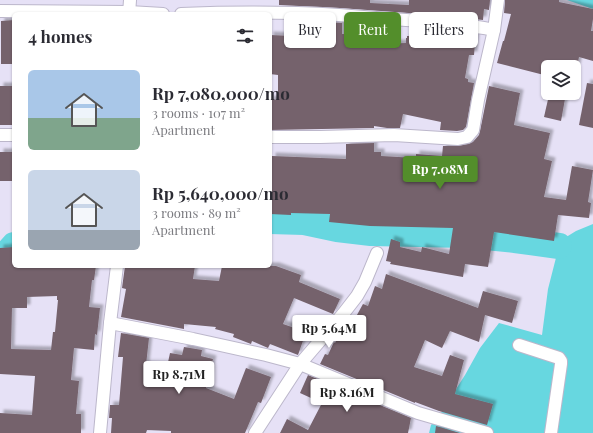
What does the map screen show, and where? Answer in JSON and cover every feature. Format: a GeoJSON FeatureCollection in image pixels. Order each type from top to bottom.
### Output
{"type":"FeatureCollection","features":[{"type":"Feature","properties":{"kind":"street"},"geometry":{"type":"LineString","coordinates":[[272,136],[320,137],[394,135],[458,139],[467,137],[473,130],[476,120],[478,100],[494,30],[498,0]]}},
{"type":"Feature","properties":{"kind":"street"},"geometry":{"type":"LineString","coordinates":[[0,11],[129,9],[149,12]]}},
{"type":"Feature","properties":{"kind":"street"},"geometry":{"type":"LineString","coordinates":[[272,13],[339,15],[444,23],[479,26],[494,30]]}},
{"type":"Feature","properties":{"kind":"street"},"geometry":{"type":"LineString","coordinates":[[0,135],[12,135]]}},
{"type":"Feature","properties":{"kind":"street"},"geometry":{"type":"LineString","coordinates":[[255,433],[300,364],[357,296],[365,282],[376,253]]}},
{"type":"Feature","properties":{"kind":"street"},"geometry":{"type":"LineString","coordinates":[[100,433],[117,268]]}},
{"type":"Feature","properties":{"kind":"street"},"geometry":{"type":"LineString","coordinates":[[110,324],[266,354],[300,364],[418,413],[487,433]]}},
{"type":"Feature","properties":{"kind":"street"},"geometry":{"type":"LineString","coordinates":[[519,345],[559,358],[561,361],[562,364],[551,433]]}},
{"type":"Feature","properties":{"kind":"water"},"geometry":{"type":"Polygon","coordinates":[[[567,0],[593,0],[593,9],[567,0]]]}},
{"type":"Feature","properties":{"kind":"water"},"geometry":{"type":"Polygon","coordinates":[[[593,224],[593,433],[429,433],[431,425],[439,416],[480,348],[499,323],[542,335],[548,289],[559,246],[563,239],[576,231],[593,224]]]}},
{"type":"Feature","properties":{"kind":"building"},"geometry":{"type":"Polygon","coordinates":[[[279,0],[370,0],[370,3],[409,5],[409,0],[490,0],[489,10],[484,9],[483,20],[478,19],[478,12],[409,13],[279,5],[279,0]]]}},
{"type":"Feature","properties":{"kind":"building"},"geometry":{"type":"Polygon","coordinates":[[[505,0],[559,0],[559,2],[593,9],[591,31],[593,31],[593,61],[579,57],[578,60],[541,60],[541,74],[497,63],[511,14],[504,13],[505,0]]]}},
{"type":"Feature","properties":{"kind":"building"},"geometry":{"type":"Polygon","coordinates":[[[12,20],[12,64],[1,64],[1,21],[12,20]]]}},
{"type":"Feature","properties":{"kind":"building"},"geometry":{"type":"Polygon","coordinates":[[[336,23],[342,23],[344,48],[401,48],[401,43],[406,43],[406,38],[409,36],[409,48],[475,48],[474,55],[469,55],[465,78],[468,79],[468,82],[474,83],[466,127],[463,130],[457,131],[440,130],[441,122],[403,114],[400,128],[374,126],[374,128],[272,130],[272,99],[278,100],[278,75],[272,74],[272,35],[284,36],[284,48],[336,48],[336,23]]]}},
{"type":"Feature","properties":{"kind":"building"},"geometry":{"type":"Polygon","coordinates":[[[587,83],[593,84],[593,128],[579,125],[587,83]]]}},
{"type":"Feature","properties":{"kind":"building"},"geometry":{"type":"Polygon","coordinates":[[[0,86],[12,86],[12,125],[0,125],[0,86]]]}},
{"type":"Feature","properties":{"kind":"building"},"geometry":{"type":"Polygon","coordinates":[[[489,86],[520,93],[514,125],[550,133],[544,159],[552,161],[544,197],[566,200],[572,166],[593,170],[588,202],[591,203],[589,218],[558,215],[554,241],[494,232],[488,267],[465,264],[463,277],[390,264],[391,262],[386,261],[391,239],[400,242],[400,247],[421,252],[422,247],[449,254],[453,228],[370,226],[329,222],[330,214],[272,214],[272,156],[346,159],[346,144],[374,143],[374,152],[381,152],[381,156],[416,158],[416,154],[442,156],[443,146],[469,144],[479,135],[489,86]]]}},
{"type":"Feature","properties":{"kind":"building"},"geometry":{"type":"Polygon","coordinates":[[[548,100],[565,100],[561,121],[544,117],[548,100]]]}},
{"type":"Feature","properties":{"kind":"building"},"geometry":{"type":"Polygon","coordinates":[[[0,152],[12,152],[12,181],[0,181],[0,152]]]}},
{"type":"Feature","properties":{"kind":"building"},"geometry":{"type":"Polygon","coordinates":[[[12,247],[12,268],[96,268],[94,280],[92,280],[89,307],[100,308],[97,335],[95,334],[94,350],[74,348],[71,380],[79,381],[76,414],[81,414],[81,433],[0,433],[0,413],[32,415],[35,376],[0,374],[0,248],[12,247]],[[57,296],[27,297],[27,308],[12,308],[11,349],[51,350],[53,332],[55,332],[58,300],[57,296]]]}},
{"type":"Feature","properties":{"kind":"building"},"geometry":{"type":"Polygon","coordinates":[[[272,266],[276,266],[301,275],[299,282],[340,299],[333,314],[294,298],[283,324],[306,332],[298,355],[270,344],[268,348],[252,341],[251,344],[233,337],[234,334],[215,329],[216,327],[184,324],[184,329],[121,317],[126,289],[122,288],[125,268],[195,268],[193,279],[219,281],[222,268],[272,268],[272,266]]]}},
{"type":"Feature","properties":{"kind":"building"},"geometry":{"type":"Polygon","coordinates":[[[386,274],[478,308],[483,291],[518,301],[512,323],[485,315],[479,342],[450,331],[442,348],[425,340],[414,367],[442,376],[450,355],[464,360],[455,394],[493,404],[487,425],[415,403],[320,364],[325,354],[328,355],[344,324],[347,321],[352,324],[363,304],[368,306],[375,286],[382,289],[386,274]]]}},
{"type":"Feature","properties":{"kind":"building"},"geometry":{"type":"Polygon","coordinates":[[[121,333],[149,338],[146,365],[167,367],[170,353],[182,355],[184,347],[202,350],[201,356],[213,359],[206,388],[234,399],[246,368],[271,377],[261,403],[258,402],[245,433],[171,433],[171,431],[147,430],[146,433],[111,433],[112,418],[109,418],[110,405],[119,405],[123,357],[118,357],[121,333]]]}},
{"type":"Feature","properties":{"kind":"building"},"geometry":{"type":"Polygon","coordinates":[[[308,375],[411,418],[408,433],[280,433],[287,419],[308,430],[322,403],[300,393],[308,375]]]}},
{"type":"Feature","properties":{"kind":"building"},"geometry":{"type":"Polygon","coordinates":[[[436,426],[460,433],[435,433],[436,426]]]}},
{"type":"Feature","properties":{"kind":"waterway"},"geometry":{"type":"LineString","coordinates":[[272,221],[304,222],[337,229],[371,233],[466,235],[559,246]]}},
{"type":"Feature","properties":{"kind":"waterway"},"geometry":{"type":"LineString","coordinates":[[0,256],[7,253],[12,247]]}}]}
